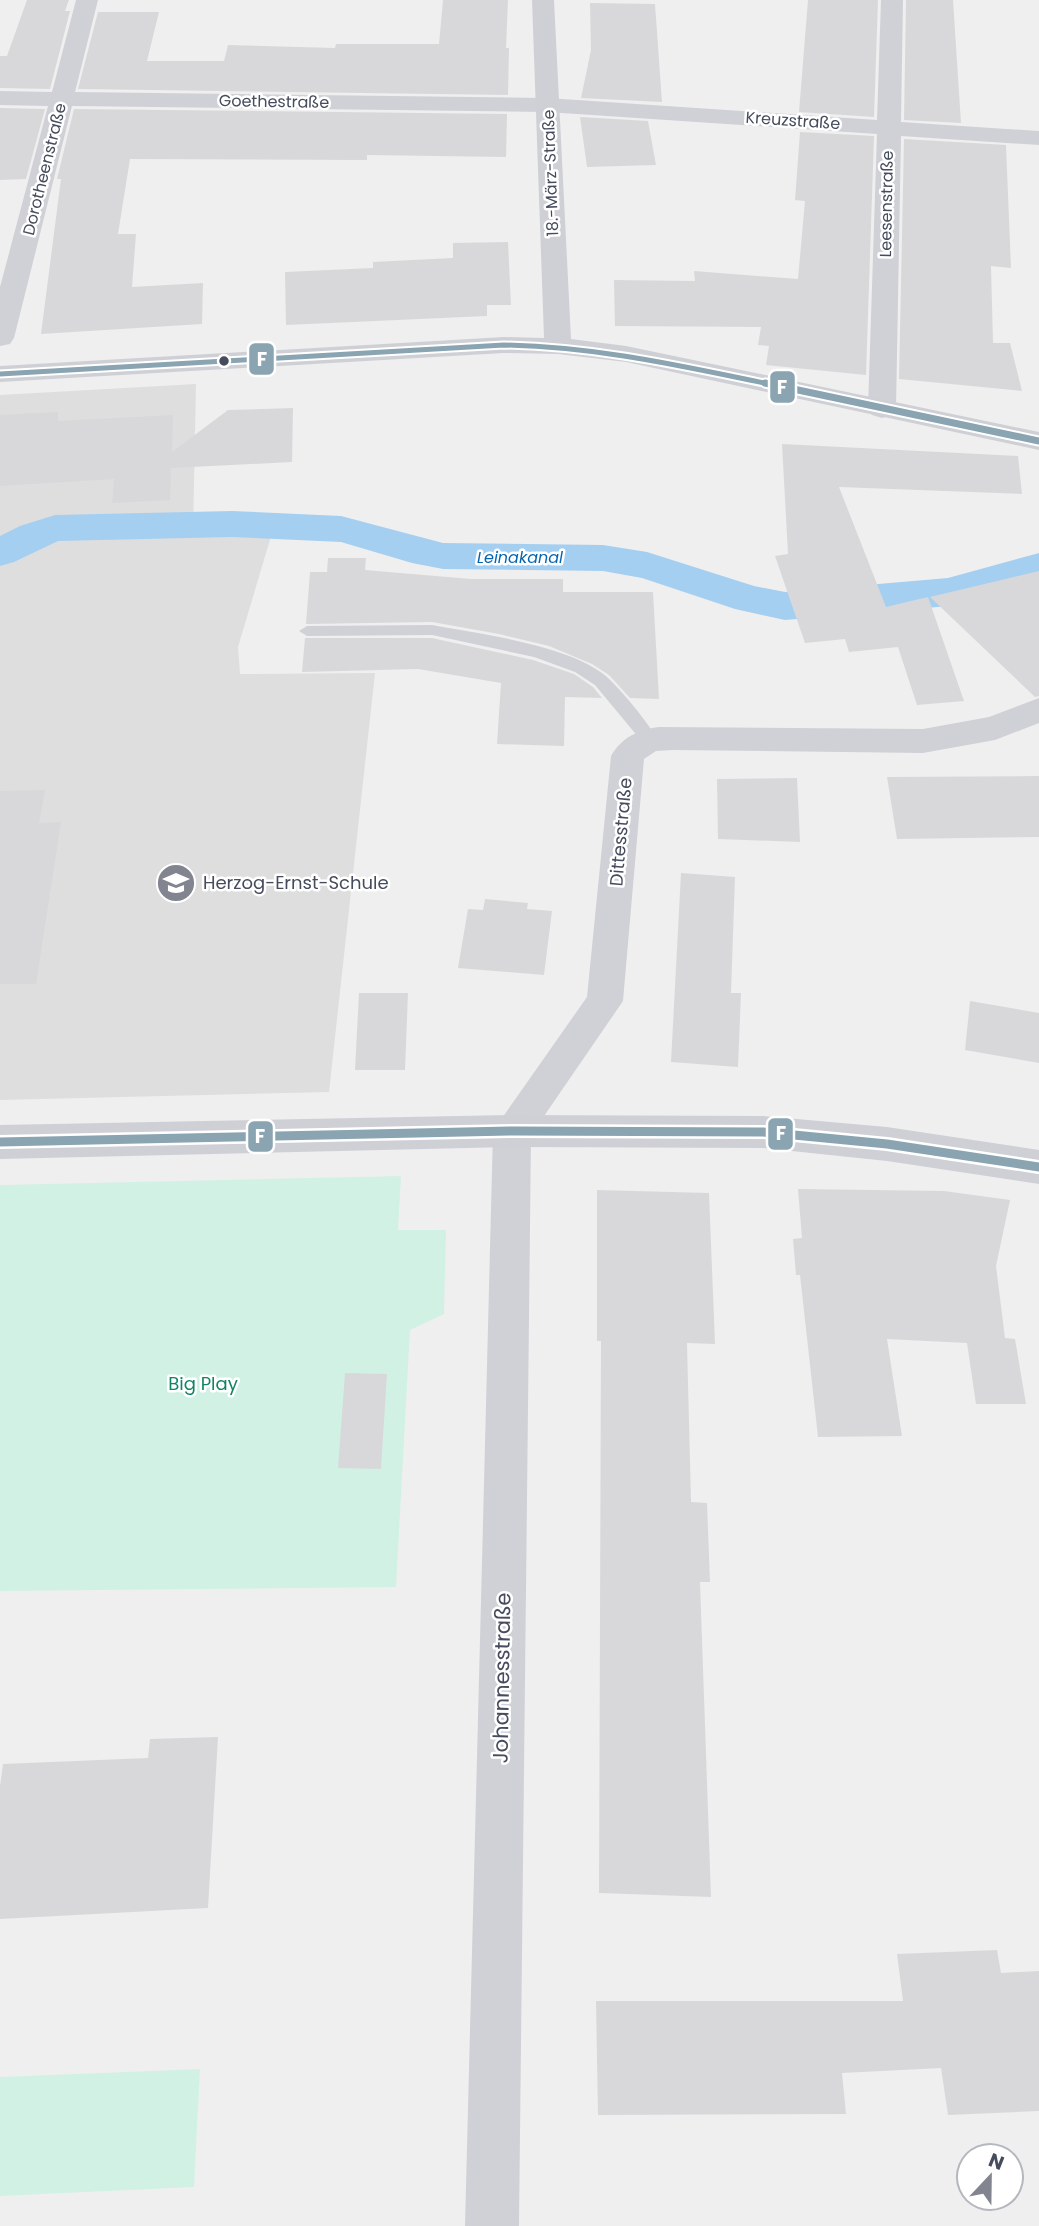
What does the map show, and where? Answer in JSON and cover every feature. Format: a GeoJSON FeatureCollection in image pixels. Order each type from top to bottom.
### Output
{"type":"FeatureCollection","features":[{"type":"Feature","properties":{"kind":"street","name":"Dorotheenstraße"},"geometry":{"type":"LineString","coordinates":[[0,338],[87,0]]}},
{"type":"Feature","properties":{"kind":"street","name":"18.-März-Straße"},"geometry":{"type":"LineString","coordinates":[[542,0],[558,346]]}},
{"type":"Feature","properties":{"kind":"street","name":"Leesenstraße"},"geometry":{"type":"LineString","coordinates":[[882,409],[892,0]]}},
{"type":"Feature","properties":{"kind":"street","name":"Goethestraße"},"geometry":{"type":"LineString","coordinates":[[0,98],[547,105]]}},
{"type":"Feature","properties":{"kind":"street","name":"Kreuzstraße"},"geometry":{"type":"LineString","coordinates":[[547,105],[1039,138]]}},
{"type":"Feature","properties":{"kind":"street"},"geometry":{"type":"LineString","coordinates":[[0,374],[428,348],[558,346],[626,354],[1039,441]]}},
{"type":"Feature","properties":{"kind":"street"},"geometry":{"type":"LineString","coordinates":[[650,740],[923,741],[995,728],[1039,710]]}},
{"type":"Feature","properties":{"kind":"street","name":"Dittesstraße"},"geometry":{"type":"LineString","coordinates":[[512,1131],[605,1001],[628,756],[638,745],[650,740]]}},
{"type":"Feature","properties":{"kind":"street"},"geometry":{"type":"LineString","coordinates":[[0,1142],[512,1131],[763,1132],[887,1144],[1039,1167]]}},
{"type":"Feature","properties":{"kind":"street","name":"Johannesstraße"},"geometry":{"type":"LineString","coordinates":[[492,2226],[512,1131]]}},
{"type":"Feature","properties":{"kind":"lane"},"geometry":{"type":"LineString","coordinates":[[307,631],[432,629],[537,652],[581,668],[601,681],[650,740]]}},
{"type":"Feature","properties":{"kind":"shaded area","name":"Herzog-Ernst-Schule"},"geometry":{"type":"Polygon","coordinates":[[[196,384],[193,532],[272,533],[238,647],[240,674],[375,673],[329,1092],[0,1100],[0,395],[196,384]]]}},
{"type":"Feature","properties":{"kind":"green space","name":"Big Play"},"geometry":{"type":"Polygon","coordinates":[[[401,1176],[398,1230],[446,1230],[444,1314],[410,1330],[396,1587],[0,1591],[0,1185],[401,1176]]]}},
{"type":"Feature","properties":{"kind":"green space"},"geometry":{"type":"Polygon","coordinates":[[[200,2069],[194,2187],[0,2196],[0,2077],[200,2069]]]}},
{"type":"Feature","properties":{"kind":"building"},"geometry":{"type":"Polygon","coordinates":[[[27,0],[69,0],[65,11],[70,11],[50,89],[0,88],[0,56],[7,56],[27,0]]]}},
{"type":"Feature","properties":{"kind":"building"},"geometry":{"type":"Polygon","coordinates":[[[443,0],[508,0],[508,95],[78,89],[98,12],[159,12],[147,61],[224,61],[228,45],[335,48],[336,44],[439,44],[443,0]]]}},
{"type":"Feature","properties":{"kind":"building"},"geometry":{"type":"Polygon","coordinates":[[[808,0],[878,0],[874,117],[799,112],[808,0]]]}},
{"type":"Feature","properties":{"kind":"building"},"geometry":{"type":"Polygon","coordinates":[[[906,0],[953,0],[961,123],[904,120],[906,0]]]}},
{"type":"Feature","properties":{"kind":"building"},"geometry":{"type":"Polygon","coordinates":[[[590,3],[655,4],[662,102],[581,98],[591,50],[590,3]]]}},
{"type":"Feature","properties":{"kind":"building"},"geometry":{"type":"Polygon","coordinates":[[[0,108],[45,109],[26,179],[0,180],[0,108]]]}},
{"type":"Feature","properties":{"kind":"building"},"geometry":{"type":"Polygon","coordinates":[[[74,109],[507,114],[506,157],[367,155],[367,160],[130,159],[118,234],[136,234],[132,287],[203,283],[202,324],[41,334],[61,179],[57,179],[74,109]]]}},
{"type":"Feature","properties":{"kind":"building"},"geometry":{"type":"Polygon","coordinates":[[[580,117],[648,121],[656,165],[587,167],[580,117]]]}},
{"type":"Feature","properties":{"kind":"building"},"geometry":{"type":"Polygon","coordinates":[[[800,132],[874,136],[866,375],[766,365],[769,346],[758,345],[761,327],[615,326],[614,280],[695,281],[694,271],[798,279],[805,201],[795,200],[800,132]]]}},
{"type":"Feature","properties":{"kind":"building"},"geometry":{"type":"Polygon","coordinates":[[[904,139],[1006,145],[1011,268],[991,266],[993,343],[1010,343],[1022,391],[899,379],[904,139]]]}},
{"type":"Feature","properties":{"kind":"building"},"geometry":{"type":"Polygon","coordinates":[[[508,242],[511,305],[487,305],[487,316],[286,325],[285,272],[373,268],[373,262],[453,258],[453,243],[508,242]]]}},
{"type":"Feature","properties":{"kind":"building"},"geometry":{"type":"Polygon","coordinates":[[[293,408],[292,462],[171,468],[170,500],[112,503],[114,479],[0,486],[0,415],[58,412],[58,421],[173,415],[172,452],[228,410],[293,408]]]}},
{"type":"Feature","properties":{"kind":"building"},"geometry":{"type":"Polygon","coordinates":[[[782,444],[1018,456],[1022,494],[839,487],[886,607],[928,597],[964,701],[917,705],[898,647],[849,652],[845,639],[805,643],[775,556],[788,554],[782,444]]]}},
{"type":"Feature","properties":{"kind":"building"},"geometry":{"type":"Polygon","coordinates":[[[328,558],[366,558],[365,570],[471,579],[563,579],[563,592],[653,592],[659,699],[630,698],[609,675],[592,664],[549,646],[499,634],[432,622],[306,624],[310,572],[327,572],[328,558]]]}},
{"type":"Feature","properties":{"kind":"building"},"geometry":{"type":"Polygon","coordinates":[[[1039,571],[1039,696],[1035,697],[930,597],[1039,571]]]}},
{"type":"Feature","properties":{"kind":"building"},"geometry":{"type":"Polygon","coordinates":[[[305,638],[432,638],[533,660],[574,674],[593,687],[602,698],[565,697],[564,746],[497,744],[501,683],[418,669],[302,672],[305,638]]]}},
{"type":"Feature","properties":{"kind":"building"},"geometry":{"type":"Polygon","coordinates":[[[1039,776],[1039,837],[897,839],[887,777],[1039,776]]]}},
{"type":"Feature","properties":{"kind":"building"},"geometry":{"type":"Polygon","coordinates":[[[797,778],[800,842],[718,839],[717,779],[797,778]]]}},
{"type":"Feature","properties":{"kind":"building"},"geometry":{"type":"Polygon","coordinates":[[[45,790],[39,823],[61,822],[36,984],[0,984],[0,791],[45,790]]]}},
{"type":"Feature","properties":{"kind":"building"},"geometry":{"type":"Polygon","coordinates":[[[681,873],[735,877],[731,993],[741,993],[738,1067],[671,1062],[681,873]]]}},
{"type":"Feature","properties":{"kind":"building"},"geometry":{"type":"Polygon","coordinates":[[[485,899],[528,903],[527,909],[552,911],[544,975],[458,968],[468,909],[483,910],[485,899]]]}},
{"type":"Feature","properties":{"kind":"building"},"geometry":{"type":"Polygon","coordinates":[[[359,993],[408,993],[405,1070],[355,1070],[359,993]]]}},
{"type":"Feature","properties":{"kind":"building"},"geometry":{"type":"Polygon","coordinates":[[[970,1001],[1039,1013],[1039,1063],[965,1050],[970,1001]]]}},
{"type":"Feature","properties":{"kind":"building"},"geometry":{"type":"Polygon","coordinates":[[[798,1189],[944,1191],[1010,1200],[996,1266],[1005,1338],[1015,1339],[1026,1404],[976,1404],[967,1343],[887,1339],[902,1436],[818,1437],[800,1275],[796,1275],[793,1239],[802,1238],[798,1189]]]}},
{"type":"Feature","properties":{"kind":"building"},"geometry":{"type":"Polygon","coordinates":[[[597,1190],[709,1193],[715,1344],[687,1343],[691,1502],[707,1503],[710,1582],[700,1582],[711,1897],[599,1893],[601,1341],[597,1341],[597,1190]]]}},
{"type":"Feature","properties":{"kind":"building"},"geometry":{"type":"Polygon","coordinates":[[[345,1373],[387,1374],[381,1469],[338,1468],[345,1373]]]}},
{"type":"Feature","properties":{"kind":"building"},"geometry":{"type":"Polygon","coordinates":[[[218,1737],[208,1908],[0,1919],[0,1786],[3,1764],[148,1758],[150,1739],[218,1737]]]}},
{"type":"Feature","properties":{"kind":"building"},"geometry":{"type":"Polygon","coordinates":[[[997,1950],[1001,1973],[1039,1971],[1039,2111],[948,2115],[941,2068],[842,2073],[846,2114],[598,2115],[596,2001],[903,2001],[897,1954],[997,1950]]]}},
{"type":"Feature","properties":{"kind":"waterway","name":"Leinakanal"},"geometry":{"type":"LineString","coordinates":[[0,553],[34,535],[55,528],[232,524],[341,529],[371,535],[412,550],[443,556],[603,558],[647,565],[749,599],[785,606],[949,592],[1039,566]]}},
{"type":"Feature","properties":{"kind":"transit line","name":"F"},"geometry":{"type":"LineString","coordinates":[[0,374],[504,345],[558,346],[626,354],[1039,441]]}},
{"type":"Feature","properties":{"kind":"transit line","name":"F"},"geometry":{"type":"LineString","coordinates":[[0,1142],[512,1131],[763,1132],[887,1144],[1039,1167]]}},
{"type":"Feature","properties":{"kind":"place","name":"Herzog-Ernst-Schule"},"geometry":{"type":"Point","coordinates":[176,883]}}]}
